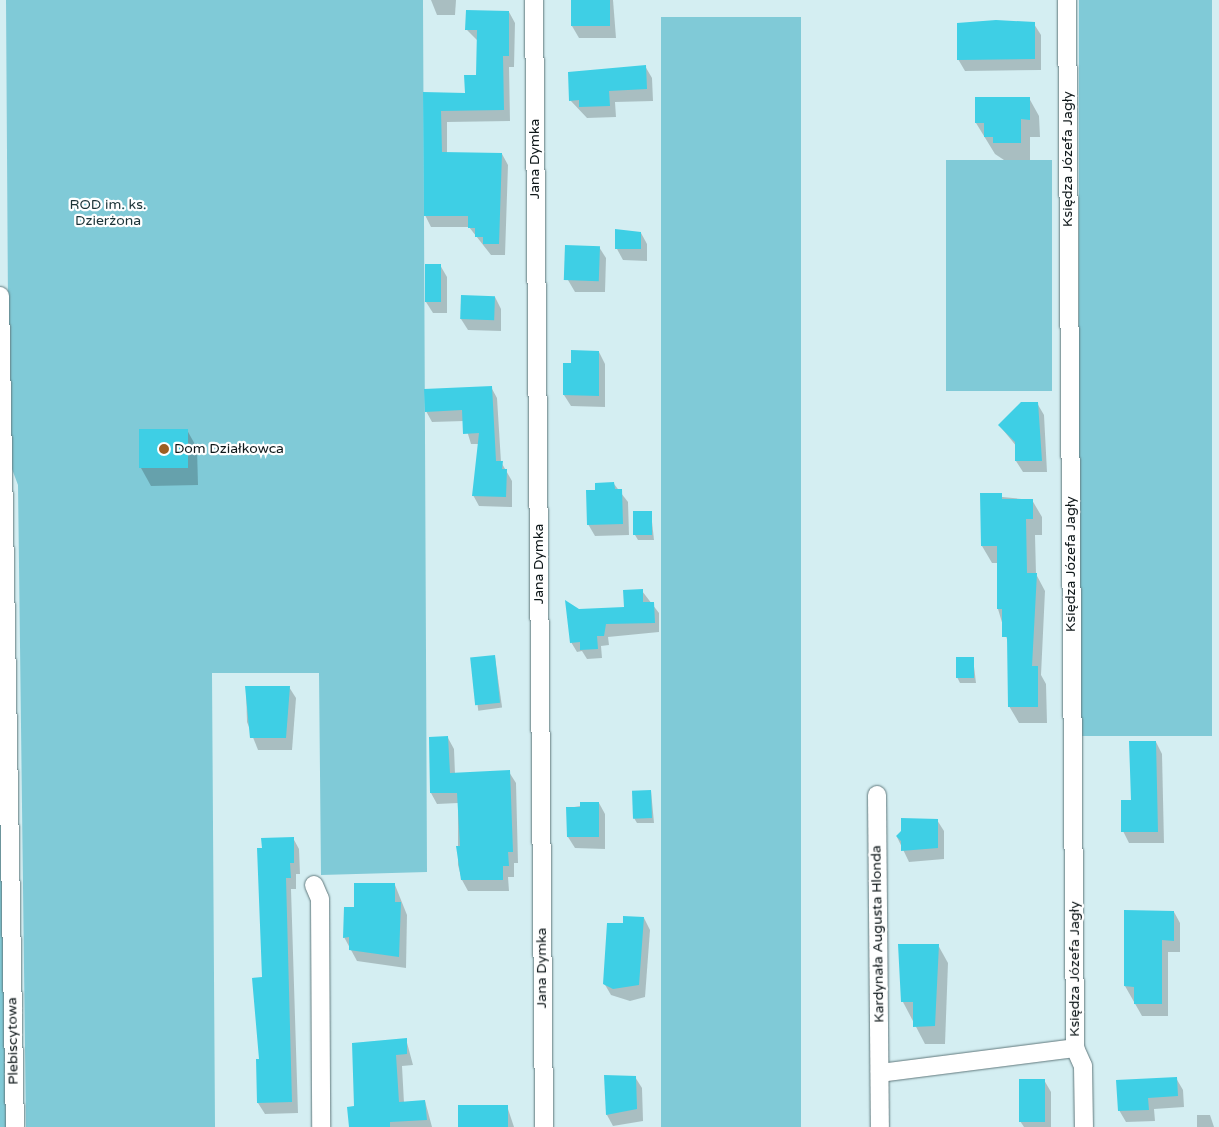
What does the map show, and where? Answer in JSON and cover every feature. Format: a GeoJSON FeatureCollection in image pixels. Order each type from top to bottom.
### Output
{"type":"FeatureCollection","features":[{"type":"Feature","properties":{"kind":"street","name":"Jana Dymka"},"geometry":{"type":"LineString","coordinates":[[534,0],[544,1127]]}},
{"type":"Feature","properties":{"kind":"street","name":"Księdza Józefa Jagły"},"geometry":{"type":"LineString","coordinates":[[1067,0],[1075,1048],[1083,1066],[1084,1127]]}},
{"type":"Feature","properties":{"kind":"street","name":"Plebiscytowa"},"geometry":{"type":"LineString","coordinates":[[0,296],[15,1127]]}},
{"type":"Feature","properties":{"kind":"street","name":"Kardynała Augusta Hlonda"},"geometry":{"type":"LineString","coordinates":[[877,795],[880,1127]]}},
{"type":"Feature","properties":{"kind":"street"},"geometry":{"type":"LineString","coordinates":[[314,885],[320,899],[321,1127]]}},
{"type":"Feature","properties":{"kind":"street"},"geometry":{"type":"LineString","coordinates":[[880,1073],[1075,1048]]}},
{"type":"Feature","properties":{"kind":"green space","name":"ROD im. ks. Dzierżona"},"geometry":{"type":"Polygon","coordinates":[[[6,0],[423,0],[427,872],[321,875],[319,673],[212,673],[215,1127],[26,1127],[18,485],[9,461],[6,0]]]}},
{"type":"Feature","properties":{"kind":"green space"},"geometry":{"type":"Polygon","coordinates":[[[1079,0],[1212,0],[1212,736],[1079,736],[1079,0]]]}},
{"type":"Feature","properties":{"kind":"green space"},"geometry":{"type":"Polygon","coordinates":[[[661,17],[801,17],[801,1127],[661,1127],[661,17]]]}},
{"type":"Feature","properties":{"kind":"green space"},"geometry":{"type":"Polygon","coordinates":[[[946,160],[1052,160],[1052,391],[946,391],[946,160]]]}},
{"type":"Feature","properties":{"kind":"green space"},"geometry":{"type":"Polygon","coordinates":[[[0,725],[6,1127],[0,1127],[0,725]]]}},
{"type":"Feature","properties":{"kind":"building"},"geometry":{"type":"Polygon","coordinates":[[[571,0],[610,0],[610,26],[571,26],[571,0]]]}},
{"type":"Feature","properties":{"kind":"building"},"geometry":{"type":"Polygon","coordinates":[[[466,10],[509,11],[509,56],[503,56],[504,110],[441,111],[442,152],[502,153],[499,244],[483,244],[483,237],[475,237],[475,228],[468,228],[468,216],[424,216],[423,92],[465,93],[464,75],[476,75],[477,30],[465,30],[466,10]]]}},
{"type":"Feature","properties":{"kind":"building"},"geometry":{"type":"Polygon","coordinates":[[[996,20],[1035,22],[1035,59],[957,60],[957,23],[996,20]]]}},
{"type":"Feature","properties":{"kind":"building"},"geometry":{"type":"Polygon","coordinates":[[[646,65],[647,89],[609,91],[610,106],[579,107],[579,100],[569,101],[568,72],[646,65]]]}},
{"type":"Feature","properties":{"kind":"building"},"geometry":{"type":"Polygon","coordinates":[[[975,97],[1030,97],[1030,120],[1021,119],[1021,143],[993,143],[993,137],[984,137],[984,123],[975,123],[975,97]]]}},
{"type":"Feature","properties":{"kind":"building"},"geometry":{"type":"Polygon","coordinates":[[[615,229],[641,232],[641,249],[615,249],[615,229]]]}},
{"type":"Feature","properties":{"kind":"building"},"geometry":{"type":"Polygon","coordinates":[[[565,245],[600,246],[599,281],[564,280],[565,245]]]}},
{"type":"Feature","properties":{"kind":"building"},"geometry":{"type":"Polygon","coordinates":[[[425,264],[441,264],[441,302],[425,302],[425,264]]]}},
{"type":"Feature","properties":{"kind":"building"},"geometry":{"type":"Polygon","coordinates":[[[461,295],[495,296],[494,320],[460,319],[461,295]]]}},
{"type":"Feature","properties":{"kind":"building"},"geometry":{"type":"Polygon","coordinates":[[[571,350],[599,351],[599,396],[563,395],[563,363],[571,363],[571,350]]]}},
{"type":"Feature","properties":{"kind":"building"},"geometry":{"type":"Polygon","coordinates":[[[492,386],[496,461],[503,461],[502,469],[507,469],[506,497],[472,496],[479,433],[463,434],[462,410],[425,412],[424,389],[492,386]]]}},
{"type":"Feature","properties":{"kind":"building"},"geometry":{"type":"Polygon","coordinates":[[[1021,402],[1038,402],[1042,461],[1015,461],[1015,442],[998,425],[1021,402]]]}},
{"type":"Feature","properties":{"kind":"building","name":"Dom Działkowca"},"geometry":{"type":"Polygon","coordinates":[[[139,429],[188,429],[188,468],[139,468],[139,429]]]}},
{"type":"Feature","properties":{"kind":"building"},"geometry":{"type":"Polygon","coordinates":[[[614,482],[615,489],[622,489],[623,524],[587,525],[586,490],[595,490],[595,483],[614,482]]]}},
{"type":"Feature","properties":{"kind":"building"},"geometry":{"type":"Polygon","coordinates":[[[980,493],[1002,493],[1002,499],[1033,499],[1033,519],[1026,519],[1027,573],[1037,573],[1032,666],[1038,666],[1038,707],[1008,707],[1007,637],[1002,637],[1002,609],[997,609],[997,546],[981,546],[980,493]]]}},
{"type":"Feature","properties":{"kind":"building"},"geometry":{"type":"Polygon","coordinates":[[[633,511],[652,511],[652,535],[633,535],[633,511]]]}},
{"type":"Feature","properties":{"kind":"building"},"geometry":{"type":"Polygon","coordinates":[[[643,589],[643,602],[654,602],[655,623],[606,624],[604,636],[597,636],[598,649],[580,650],[580,642],[570,643],[565,600],[579,609],[624,607],[623,590],[643,589]]]}},
{"type":"Feature","properties":{"kind":"building"},"geometry":{"type":"Polygon","coordinates":[[[495,655],[500,703],[475,705],[470,658],[495,655]]]}},
{"type":"Feature","properties":{"kind":"building"},"geometry":{"type":"Polygon","coordinates":[[[956,657],[974,657],[974,678],[956,678],[956,657]]]}},
{"type":"Feature","properties":{"kind":"building"},"geometry":{"type":"Polygon","coordinates":[[[245,686],[290,686],[286,738],[250,738],[245,686]]]}},
{"type":"Feature","properties":{"kind":"building"},"geometry":{"type":"Polygon","coordinates":[[[448,736],[450,773],[510,770],[513,852],[508,852],[509,866],[503,866],[503,880],[461,880],[456,846],[460,846],[457,793],[430,793],[429,737],[448,736]]]}},
{"type":"Feature","properties":{"kind":"building"},"geometry":{"type":"Polygon","coordinates":[[[1129,741],[1156,741],[1158,832],[1121,832],[1121,800],[1131,800],[1129,741]]]}},
{"type":"Feature","properties":{"kind":"building"},"geometry":{"type":"Polygon","coordinates":[[[651,790],[652,818],[633,819],[632,791],[651,790]]]}},
{"type":"Feature","properties":{"kind":"building"},"geometry":{"type":"Polygon","coordinates":[[[580,802],[599,802],[599,837],[567,837],[566,807],[580,807],[580,802]]]}},
{"type":"Feature","properties":{"kind":"building"},"geometry":{"type":"Polygon","coordinates":[[[901,818],[938,819],[938,848],[901,851],[901,841],[896,836],[901,831],[901,818]]]}},
{"type":"Feature","properties":{"kind":"building"},"geometry":{"type":"Polygon","coordinates":[[[294,837],[294,863],[290,863],[291,878],[286,878],[292,1102],[257,1103],[256,1059],[259,1059],[252,978],[262,977],[257,848],[262,848],[261,838],[294,837]]]}},
{"type":"Feature","properties":{"kind":"building"},"geometry":{"type":"Polygon","coordinates":[[[354,883],[395,883],[395,902],[401,902],[399,957],[349,950],[349,937],[343,938],[344,907],[354,907],[354,883]]]}},
{"type":"Feature","properties":{"kind":"building"},"geometry":{"type":"Polygon","coordinates":[[[1124,910],[1174,911],[1174,941],[1162,940],[1162,1004],[1134,1004],[1134,987],[1124,986],[1124,910]]]}},
{"type":"Feature","properties":{"kind":"building"},"geometry":{"type":"Polygon","coordinates":[[[623,916],[644,917],[639,985],[613,989],[603,984],[607,923],[623,923],[623,916]]]}},
{"type":"Feature","properties":{"kind":"building"},"geometry":{"type":"Polygon","coordinates":[[[898,944],[939,944],[935,1026],[913,1027],[913,1002],[901,1002],[898,944]]]}},
{"type":"Feature","properties":{"kind":"building"},"geometry":{"type":"Polygon","coordinates":[[[407,1038],[407,1054],[396,1055],[399,1102],[425,1100],[427,1120],[390,1122],[390,1127],[349,1127],[347,1107],[354,1106],[352,1043],[407,1038]]]}},
{"type":"Feature","properties":{"kind":"building"},"geometry":{"type":"Polygon","coordinates":[[[604,1075],[636,1076],[637,1109],[606,1115],[604,1075]]]}},
{"type":"Feature","properties":{"kind":"building"},"geometry":{"type":"Polygon","coordinates":[[[1177,1077],[1178,1096],[1148,1098],[1149,1110],[1118,1111],[1116,1080],[1177,1077]]]}},
{"type":"Feature","properties":{"kind":"building"},"geometry":{"type":"Polygon","coordinates":[[[1019,1079],[1045,1079],[1045,1122],[1019,1122],[1019,1079]]]}},
{"type":"Feature","properties":{"kind":"building"},"geometry":{"type":"Polygon","coordinates":[[[458,1105],[508,1105],[508,1127],[458,1127],[458,1105]]]}},
{"type":"Feature","properties":{"kind":"place","name":"Dom Działkowca"},"geometry":{"type":"Point","coordinates":[164,449]}}]}
